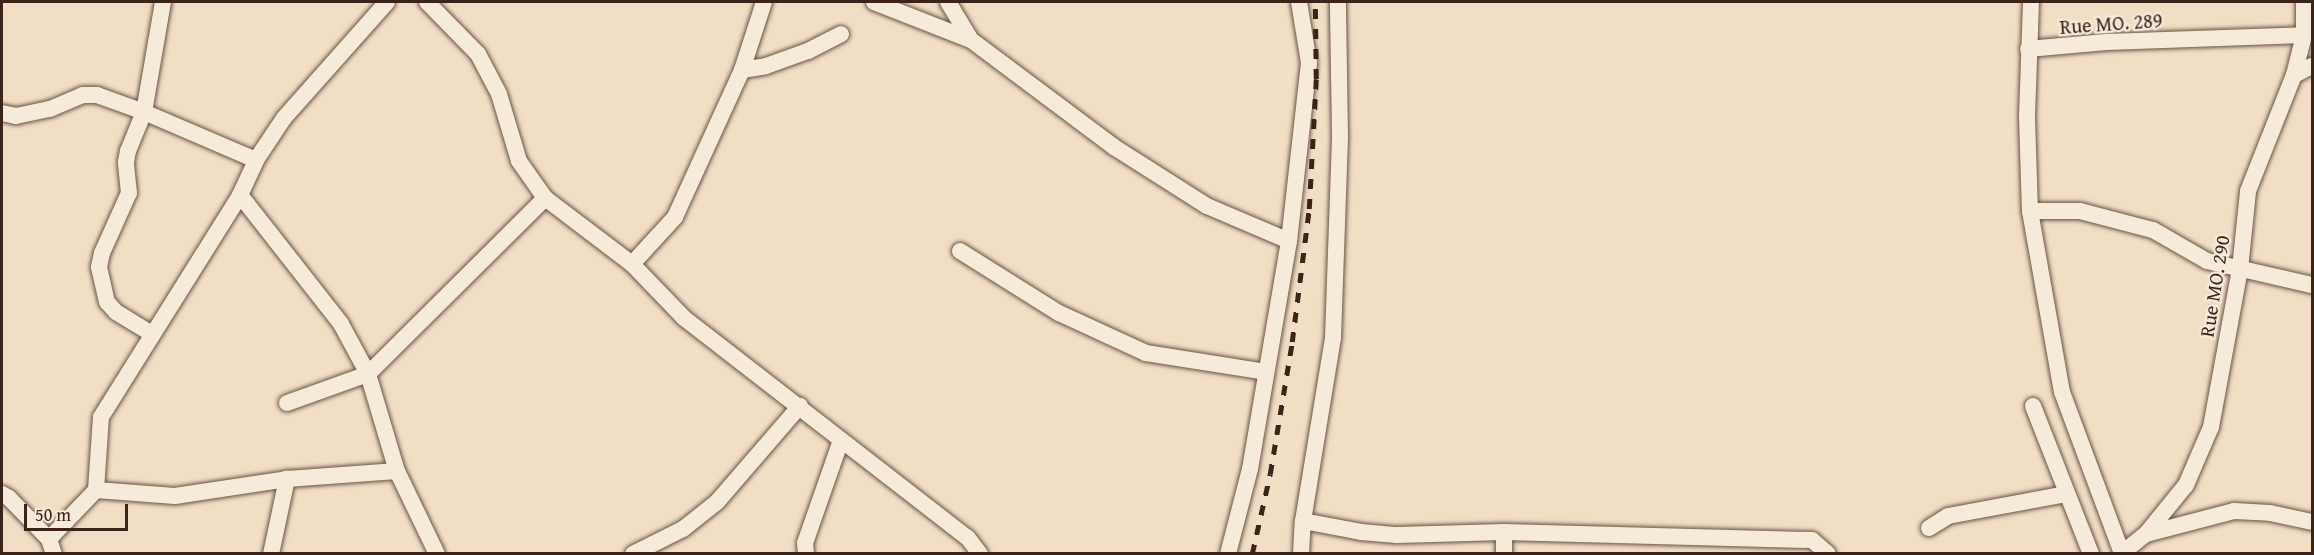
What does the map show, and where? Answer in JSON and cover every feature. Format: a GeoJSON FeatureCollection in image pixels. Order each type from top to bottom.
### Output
{"type":"FeatureCollection","features":[{"type":"Feature","properties":{"kind":"street"},"geometry":{"type":"LineString","coordinates":[[152,334],[116,312],[107,302],[99,267],[102,253],[129,193],[126,162],[128,151],[144,112],[163,2]]}},
{"type":"Feature","properties":{"kind":"street"},"geometry":{"type":"LineString","coordinates":[[2,494],[9,498],[51,546],[96,490],[101,417],[240,195],[256,160],[285,118],[387,2]]}},
{"type":"Feature","properties":{"kind":"street"},"geometry":{"type":"LineString","coordinates":[[427,2],[478,54],[499,93],[519,161],[544,198],[632,264],[684,318],[968,538],[980,554]]}},
{"type":"Feature","properties":{"kind":"street"},"geometry":{"type":"LineString","coordinates":[[632,264],[675,217],[742,70],[765,2]]}},
{"type":"Feature","properties":{"kind":"street"},"geometry":{"type":"LineString","coordinates":[[874,2],[971,39],[1114,147],[1198,200],[1289,241]]}},
{"type":"Feature","properties":{"kind":"street"},"geometry":{"type":"LineString","coordinates":[[948,2],[971,39]]}},
{"type":"Feature","properties":{"kind":"street"},"geometry":{"type":"LineString","coordinates":[[1228,554],[1250,469],[1289,241],[1309,63],[1299,2]]}},
{"type":"Feature","properties":{"kind":"street"},"geometry":{"type":"LineString","coordinates":[[1301,554],[1303,521],[1333,338],[1340,136],[1338,2]]}},
{"type":"Feature","properties":{"kind":"street"},"geometry":{"type":"LineString","coordinates":[[2031,2],[2026,117],[2030,211],[2062,392],[2121,553]]}},
{"type":"Feature","properties":{"kind":"street","name":"Rue MO. 290"},"geometry":{"type":"LineString","coordinates":[[2121,553],[2146,534],[2186,485],[2211,427],[2240,269],[2248,191],[2294,75],[2304,35],[2304,2]]}},
{"type":"Feature","properties":{"kind":"street"},"geometry":{"type":"LineString","coordinates":[[742,70],[766,66],[808,51],[841,34]]}},
{"type":"Feature","properties":{"kind":"street","name":"Rue MO. 289"},"geometry":{"type":"LineString","coordinates":[[2028,50],[2107,42],[2304,35]]}},
{"type":"Feature","properties":{"kind":"street"},"geometry":{"type":"LineString","coordinates":[[2294,75],[2313,66]]}},
{"type":"Feature","properties":{"kind":"street"},"geometry":{"type":"LineString","coordinates":[[2,113],[16,116],[90,95],[144,112],[256,160]]}},
{"type":"Feature","properties":{"kind":"street"},"geometry":{"type":"LineString","coordinates":[[240,195],[341,324],[368,374],[397,471],[437,554]]}},
{"type":"Feature","properties":{"kind":"street"},"geometry":{"type":"LineString","coordinates":[[287,404],[368,374],[544,198]]}},
{"type":"Feature","properties":{"kind":"street"},"geometry":{"type":"LineString","coordinates":[[2030,211],[2080,212],[2153,230],[2207,261],[2313,285]]}},
{"type":"Feature","properties":{"kind":"street"},"geometry":{"type":"LineString","coordinates":[[960,251],[1059,313],[1146,353],[1266,372]]}},
{"type":"Feature","properties":{"kind":"street"},"geometry":{"type":"LineString","coordinates":[[633,554],[683,529],[717,502],[800,406]]}},
{"type":"Feature","properties":{"kind":"street"},"geometry":{"type":"LineString","coordinates":[[2033,406],[2091,554]]}},
{"type":"Feature","properties":{"kind":"street"},"geometry":{"type":"LineString","coordinates":[[806,554],[805,543],[841,440]]}},
{"type":"Feature","properties":{"kind":"street"},"geometry":{"type":"LineString","coordinates":[[96,490],[175,496],[287,479],[397,471]]}},
{"type":"Feature","properties":{"kind":"street"},"geometry":{"type":"LineString","coordinates":[[271,554],[287,479]]}},
{"type":"Feature","properties":{"kind":"street"},"geometry":{"type":"LineString","coordinates":[[1929,528],[1948,516],[2067,494]]}},
{"type":"Feature","properties":{"kind":"street"},"geometry":{"type":"LineString","coordinates":[[2146,534],[2234,511],[2270,513],[2313,522]]}},
{"type":"Feature","properties":{"kind":"street"},"geometry":{"type":"LineString","coordinates":[[1303,521],[1361,532],[1397,535],[1504,532],[1755,546],[1812,540],[1828,554]]}},
{"type":"Feature","properties":{"kind":"street"},"geometry":{"type":"LineString","coordinates":[[1504,532],[1504,554]]}},
{"type":"Feature","properties":{"kind":"railway"},"geometry":{"type":"LineString","coordinates":[[1252,554],[1270,474],[1292,342],[1309,209],[1316,79],[1315,2]]}}]}
